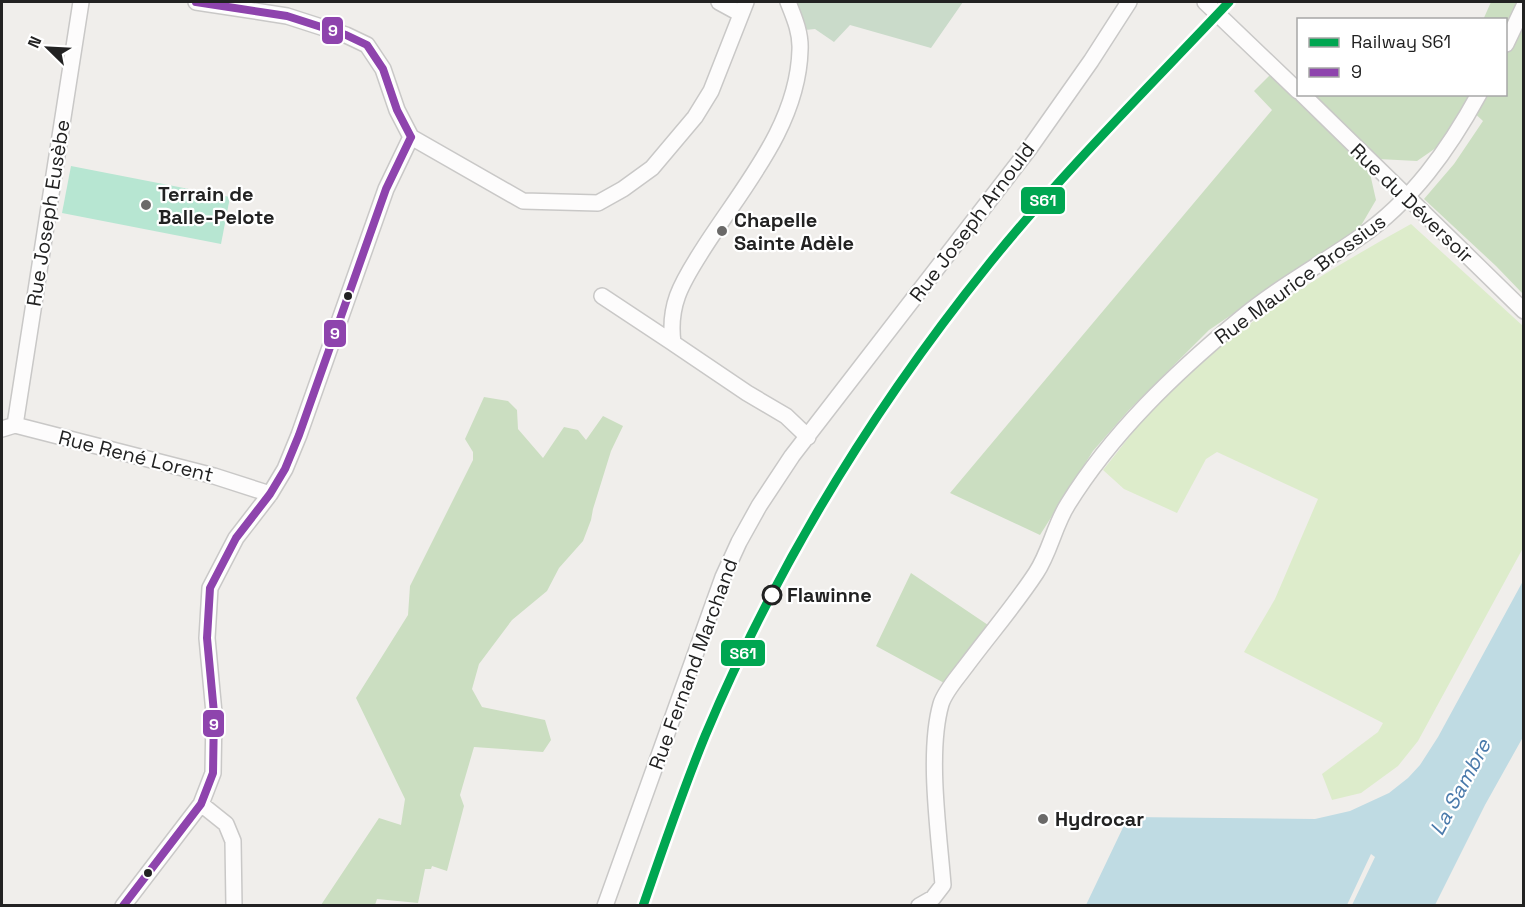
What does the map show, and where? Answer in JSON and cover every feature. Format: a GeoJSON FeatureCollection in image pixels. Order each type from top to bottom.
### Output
{"type":"FeatureCollection","features":[{"type":"Feature","properties":{"kind":"street","name":"Rue Joseph Eusèbe"},"geometry":{"type":"LineString","coordinates":[[8,427],[81,2]]}},
{"type":"Feature","properties":{"kind":"street"},"geometry":{"type":"LineString","coordinates":[[196,2],[287,16],[346,35],[366,45],[383,69],[397,110],[411,137],[523,201],[598,203],[623,189],[652,168],[695,117],[711,91],[743,8],[719,2]]}},
{"type":"Feature","properties":{"kind":"street"},"geometry":{"type":"LineString","coordinates":[[673,343],[671,330],[679,288],[772,143],[796,85],[801,49],[798,27],[788,2]]}},
{"type":"Feature","properties":{"kind":"street","name":"Rue Joseph Arnould"},"geometry":{"type":"LineString","coordinates":[[807,437],[1029,149],[1130,2]]}},
{"type":"Feature","properties":{"kind":"street","name":"Rue du Déversoir"},"geometry":{"type":"LineString","coordinates":[[1204,2],[1297,90]]}},
{"type":"Feature","properties":{"kind":"street"},"geometry":{"type":"LineString","coordinates":[[1507,42],[1524,6]]}},
{"type":"Feature","properties":{"kind":"street","name":"Rue du Déversoir"},"geometry":{"type":"LineString","coordinates":[[1303,96],[1524,311]]}},
{"type":"Feature","properties":{"kind":"street","name":"Rue Maurice Brossius"},"geometry":{"type":"LineString","coordinates":[[919,906],[933,898],[942,885],[936,789],[936,729],[942,700],[1037,571],[1067,505],[1101,457],[1132,419],[1182,369],[1250,311],[1287,283],[1362,236],[1407,198],[1452,140],[1478,96]]}},
{"type":"Feature","properties":{"kind":"street"},"geometry":{"type":"LineString","coordinates":[[123,906],[201,804],[213,773],[214,712],[207,638],[210,588],[236,538],[270,494],[285,469],[386,189],[411,137]]}},
{"type":"Feature","properties":{"kind":"street"},"geometry":{"type":"LineString","coordinates":[[602,296],[747,393],[786,416],[807,437]]}},
{"type":"Feature","properties":{"kind":"street","name":"Rue René Lorent"},"geometry":{"type":"LineString","coordinates":[[8,427],[214,476],[270,494]]}},
{"type":"Feature","properties":{"kind":"street","name":"Rue Fernand Marchand"},"geometry":{"type":"LineString","coordinates":[[605,906],[723,576],[759,506],[807,437]]}},
{"type":"Feature","properties":{"kind":"street"},"geometry":{"type":"LineString","coordinates":[[201,804],[225,824],[233,840],[234,906]]}},
{"type":"Feature","properties":{"kind":"green space"},"geometry":{"type":"Polygon","coordinates":[[[798,2],[963,2],[931,48],[850,25],[834,42],[815,29],[805,30],[798,2]]]}},
{"type":"Feature","properties":{"kind":"green space"},"geometry":{"type":"Polygon","coordinates":[[[1491,2],[1518,2],[1507,24],[1507,18],[1484,18],[1491,2]]]}},
{"type":"Feature","properties":{"kind":"green space"},"geometry":{"type":"Polygon","coordinates":[[[1523,6],[1523,294],[1424,199],[1454,164],[1483,121],[1471,110],[1478,96],[1507,96],[1507,42],[1523,6]]]}},
{"type":"Feature","properties":{"kind":"green space"},"geometry":{"type":"Polygon","coordinates":[[[1270,75],[1369,169],[1376,200],[1359,229],[1209,330],[1128,411],[1093,451],[1040,535],[950,493],[1272,110],[1254,91],[1270,75]]]}},
{"type":"Feature","properties":{"kind":"green space"},"geometry":{"type":"Polygon","coordinates":[[[1314,96],[1470,96],[1446,141],[1417,161],[1378,159],[1314,96]]]}},
{"type":"Feature","properties":{"kind":"green space","name":"Terrain de Balle-Pelote"},"geometry":{"type":"Polygon","coordinates":[[[71,166],[230,197],[221,244],[62,213],[71,166]]]}},
{"type":"Feature","properties":{"kind":"green space"},"geometry":{"type":"Polygon","coordinates":[[[1411,224],[1523,326],[1523,548],[1418,741],[1398,766],[1361,793],[1332,800],[1322,774],[1378,732],[1383,723],[1244,652],[1275,599],[1318,499],[1217,452],[1206,459],[1177,513],[1124,489],[1103,470],[1164,396],[1221,346],[1313,281],[1411,224]]]}},
{"type":"Feature","properties":{"kind":"green space"},"geometry":{"type":"Polygon","coordinates":[[[484,397],[508,401],[517,410],[518,429],[543,458],[564,427],[578,430],[586,440],[603,416],[623,426],[611,451],[583,541],[559,568],[547,591],[512,620],[479,664],[472,689],[482,707],[545,720],[551,740],[543,752],[474,747],[460,795],[464,806],[447,871],[432,866],[431,869],[425,869],[418,903],[377,899],[375,905],[321,905],[379,818],[401,825],[405,799],[356,698],[408,615],[410,586],[473,460],[473,452],[465,439],[484,397]]]}},
{"type":"Feature","properties":{"kind":"green space"},"geometry":{"type":"Polygon","coordinates":[[[911,573],[988,625],[946,684],[876,646],[911,573]]]}},
{"type":"Feature","properties":{"kind":"water","name":"La Sambre"},"geometry":{"type":"Polygon","coordinates":[[[1523,581],[1523,737],[1485,805],[1435,905],[1352,905],[1375,857],[1371,854],[1347,905],[1086,905],[1128,817],[1315,819],[1350,811],[1389,793],[1420,765],[1438,737],[1523,581]]]}},
{"type":"Feature","properties":{"kind":"rail line","name":"S61"},"geometry":{"type":"LineString","coordinates":[[643,906],[688,778],[733,673],[796,550],[830,490],[867,432],[947,318],[1017,230],[1106,131],[1229,2]]}},
{"type":"Feature","properties":{"kind":"transit line","name":"9"},"geometry":{"type":"LineString","coordinates":[[196,2],[287,16],[346,35],[367,45],[383,69],[397,110],[411,137]]}},
{"type":"Feature","properties":{"kind":"transit line","name":"9"},"geometry":{"type":"LineString","coordinates":[[123,906],[201,804],[213,773],[214,713],[207,638],[210,588],[236,538],[270,494],[285,469],[386,189],[411,137]]}},
{"type":"Feature","properties":{"kind":"place","name":"Terrain de Balle-Pelote"},"geometry":{"type":"Point","coordinates":[146,205]}},
{"type":"Feature","properties":{"kind":"place","name":"Chapelle Sainte Adèle"},"geometry":{"type":"Point","coordinates":[722,231]}},
{"type":"Feature","properties":{"kind":"place","name":"Flawinne"},"geometry":{"type":"Point","coordinates":[772,595]}},
{"type":"Feature","properties":{"kind":"place","name":"Hydrocar"},"geometry":{"type":"Point","coordinates":[1043,819]}}]}
